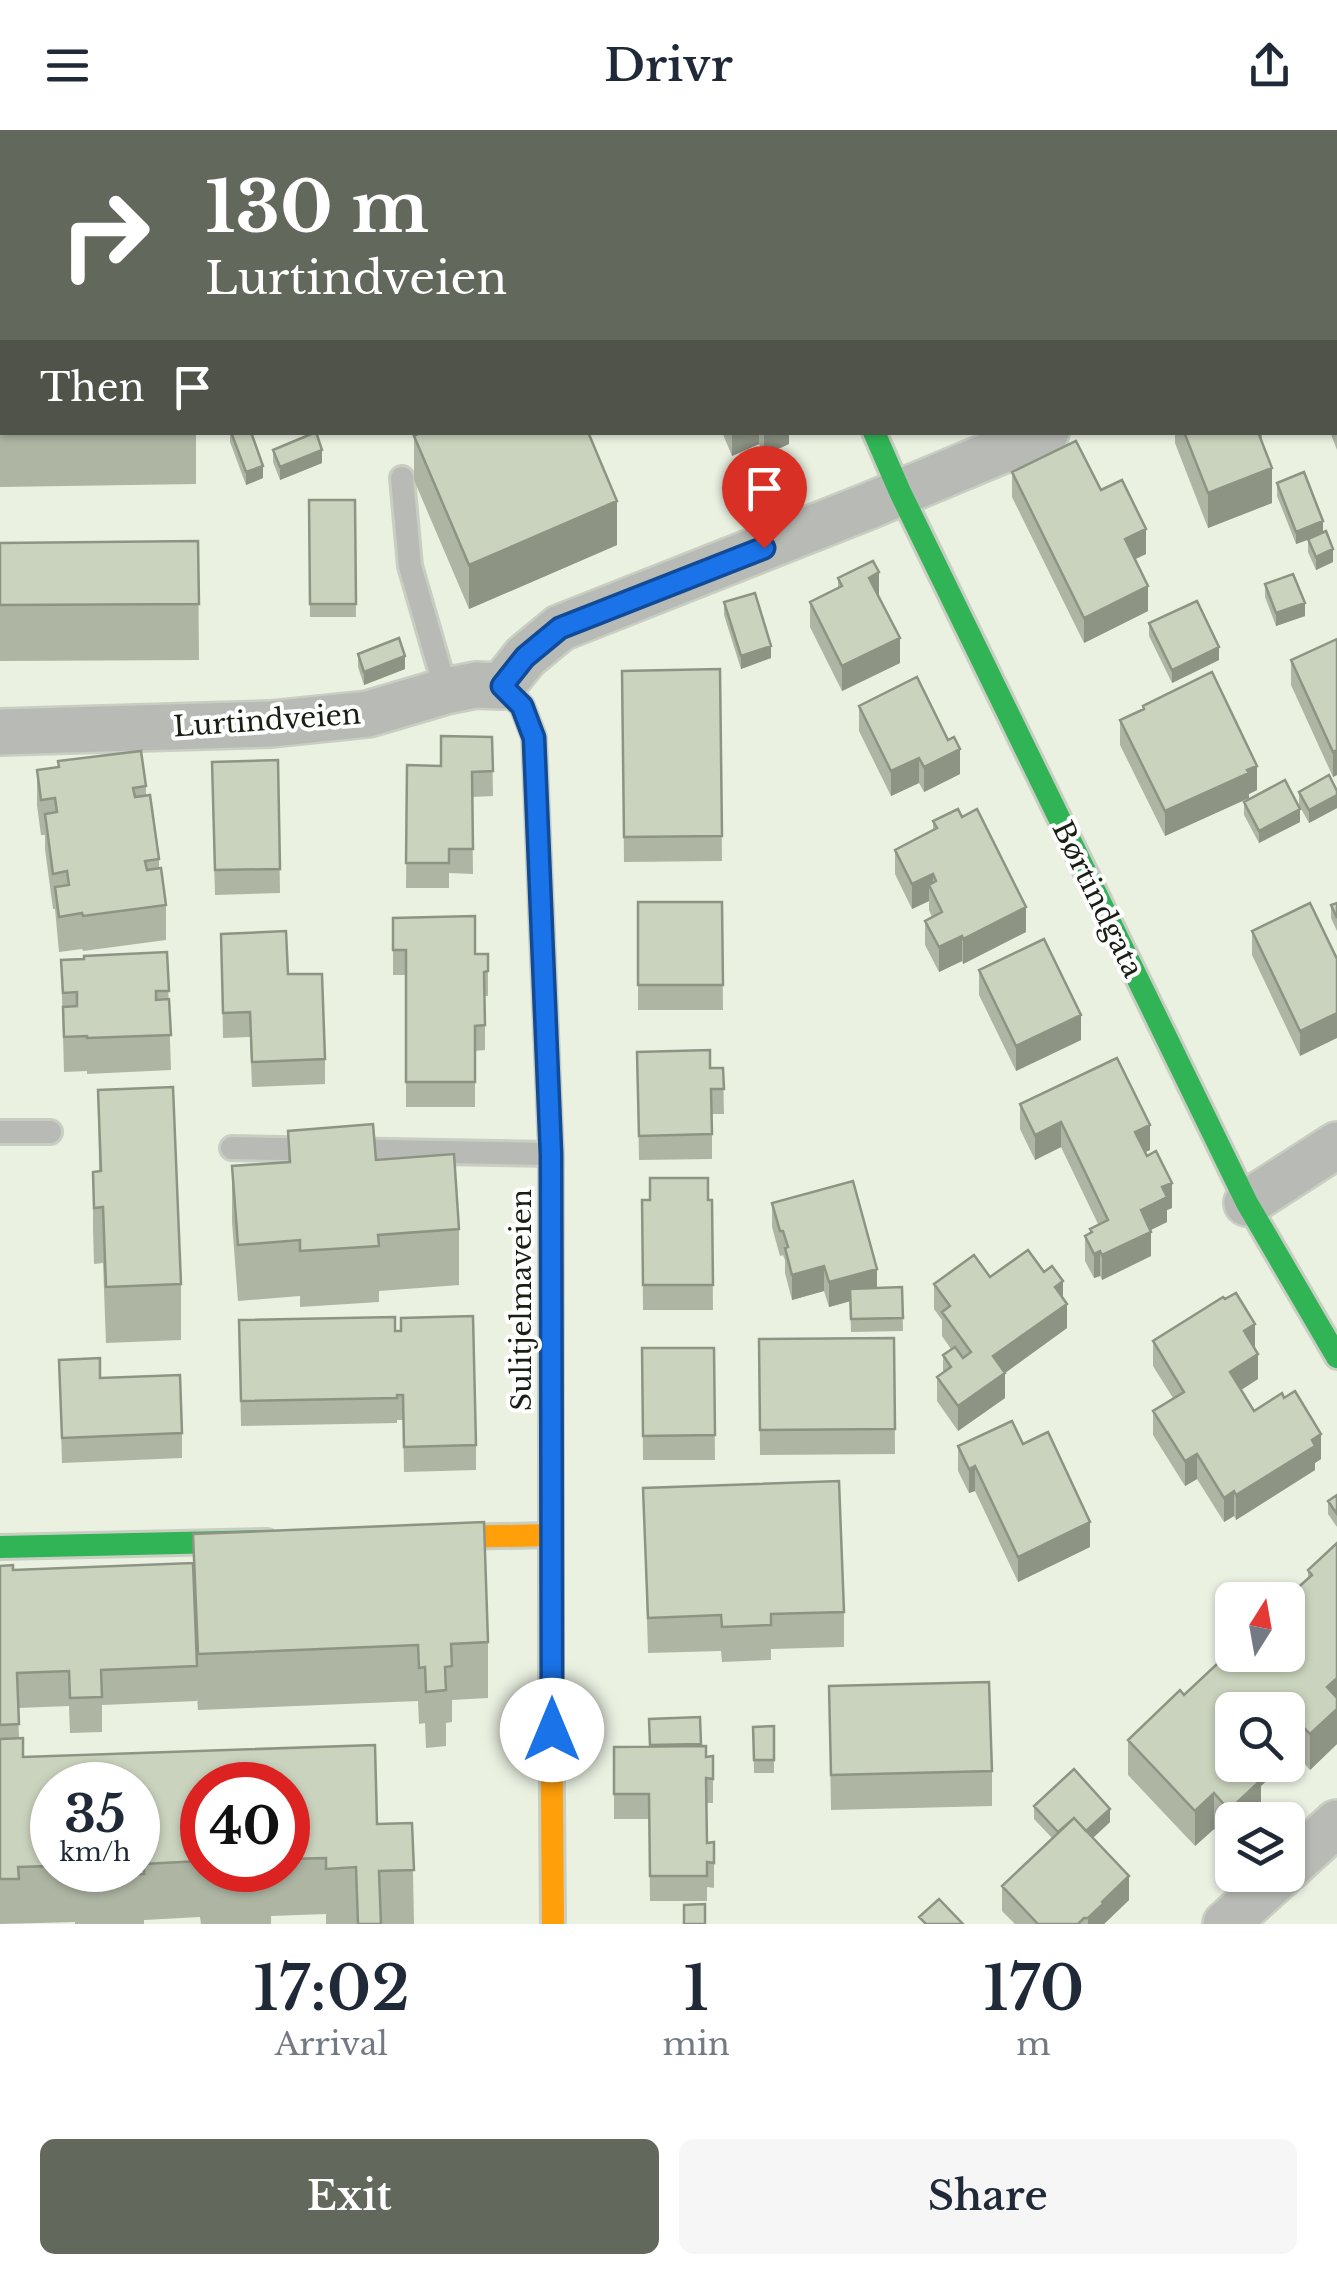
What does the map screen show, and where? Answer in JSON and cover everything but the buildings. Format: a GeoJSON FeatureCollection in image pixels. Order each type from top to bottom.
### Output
{"type":"FeatureCollection","features":[{"type":"Feature","properties":{"kind":"street","name":"Børtindgata"},"geometry":{"type":"LineString","coordinates":[[875,435],[1247,1203],[1337,1357]]}},
{"type":"Feature","properties":{"kind":"street"},"geometry":{"type":"LineString","coordinates":[[502,686],[525,657],[560,628],[1039,435]]}},
{"type":"Feature","properties":{"kind":"street","name":"Lurtindveien"},"geometry":{"type":"LineString","coordinates":[[0,732],[271,724],[368,714],[446,691],[476,685],[502,686]]}},
{"type":"Feature","properties":{"kind":"street","name":"Sulitjelmaveien"},"geometry":{"type":"LineString","coordinates":[[502,686],[522,706],[534,738],[551,1154],[554,1924]]}},
{"type":"Feature","properties":{"kind":"street"},"geometry":{"type":"LineString","coordinates":[[1247,1203],[1337,1144]]}},
{"type":"Feature","properties":{"kind":"street"},"geometry":{"type":"LineString","coordinates":[[393,1538],[550,1535]]}},
{"type":"Feature","properties":{"kind":"street"},"geometry":{"type":"LineString","coordinates":[[0,1547],[295,1541]]}},
{"type":"Feature","properties":{"kind":"street"},"geometry":{"type":"LineString","coordinates":[[1305,1852],[1337,1823]]}},
{"type":"Feature","properties":{"kind":"street"},"geometry":{"type":"LineString","coordinates":[[1226,1924],[1261,1892]]}},
{"type":"Feature","properties":{"kind":"lane"},"geometry":{"type":"LineString","coordinates":[[402,478],[410,566],[446,691]]}},
{"type":"Feature","properties":{"kind":"lane"},"geometry":{"type":"LineString","coordinates":[[0,1132],[50,1132]]}},
{"type":"Feature","properties":{"kind":"lane"},"geometry":{"type":"LineString","coordinates":[[232,1148],[551,1154]]}},
{"type":"Feature","properties":{"kind":"traffic: fast"},"geometry":{"type":"LineString","coordinates":[[875,435],[1247,1203],[1337,1357]]}},
{"type":"Feature","properties":{"kind":"traffic: fast"},"geometry":{"type":"LineString","coordinates":[[502,686],[522,706],[534,737],[551,1154],[551,1675]]}},
{"type":"Feature","properties":{"kind":"traffic: fast"},"geometry":{"type":"LineString","coordinates":[[0,1547],[267,1541]]}},
{"type":"Feature","properties":{"kind":"traffic: slow"},"geometry":{"type":"LineString","coordinates":[[408,1538],[550,1535]]}},
{"type":"Feature","properties":{"kind":"traffic: slow"},"geometry":{"type":"LineString","coordinates":[[551,1675],[553,1924]]}},
{"type":"Feature","properties":{"kind":"route"},"geometry":{"type":"LineString","coordinates":[[552,1730],[551,1154],[534,738],[522,706],[502,686],[525,657],[560,628],[764,548]]}}]}
